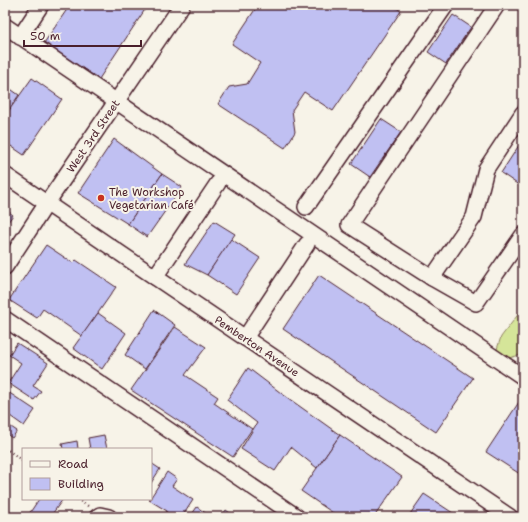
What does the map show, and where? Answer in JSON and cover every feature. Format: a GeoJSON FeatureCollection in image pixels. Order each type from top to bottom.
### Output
{"type":"FeatureCollection","features":[{"type":"Feature","properties":{"kind":"street"},"geometry":{"type":"LineString","coordinates":[[20,37],[41,5]]}},
{"type":"Feature","properties":{"kind":"street","name":"West 3rd Street"},"geometry":{"type":"LineString","coordinates":[[5,267],[182,5]]}},
{"type":"Feature","properties":{"kind":"street"},"geometry":{"type":"LineString","coordinates":[[306,206],[446,5]]}},
{"type":"Feature","properties":{"kind":"street"},"geometry":{"type":"LineString","coordinates":[[497,5],[349,225],[432,278],[476,302],[523,235]]}},
{"type":"Feature","properties":{"kind":"street"},"geometry":{"type":"LineString","coordinates":[[5,26],[523,377]]}},
{"type":"Feature","properties":{"kind":"street"},"geometry":{"type":"LineString","coordinates":[[432,278],[474,218],[486,168],[523,113]]}},
{"type":"Feature","properties":{"kind":"street","name":"Pemberton Avenue"},"geometry":{"type":"LineString","coordinates":[[5,175],[510,517]]}},
{"type":"Feature","properties":{"kind":"street"},"geometry":{"type":"LineString","coordinates":[[155,278],[218,183]]}},
{"type":"Feature","properties":{"kind":"street"},"geometry":{"type":"LineString","coordinates":[[245,338],[307,244]]}},
{"type":"Feature","properties":{"kind":"street"},"geometry":{"type":"LineString","coordinates":[[5,319],[297,517]]}},
{"type":"Feature","properties":{"kind":"street"},"geometry":{"type":"LineString","coordinates":[[96,517],[100,515],[109,517]]}},
{"type":"Feature","properties":{"kind":"path"},"geometry":{"type":"LineString","coordinates":[[5,448],[22,460]]}},
{"type":"Feature","properties":{"kind":"green space"},"geometry":{"type":"Polygon","coordinates":[[[523,308],[523,352],[520,355],[505,359],[497,349],[501,337],[523,308]]]}},
{"type":"Feature","properties":{"kind":"building"},"geometry":{"type":"Polygon","coordinates":[[[70,5],[148,5],[99,79],[44,43],[70,5]]]}},
{"type":"Feature","properties":{"kind":"building"},"geometry":{"type":"Polygon","coordinates":[[[258,5],[392,5],[401,11],[333,111],[304,92],[292,110],[295,132],[285,148],[218,104],[229,87],[247,84],[260,63],[232,44],[258,5]]]}},
{"type":"Feature","properties":{"kind":"building"},"geometry":{"type":"Polygon","coordinates":[[[453,15],[471,27],[446,64],[428,52],[453,15]]]}},
{"type":"Feature","properties":{"kind":"building"},"geometry":{"type":"Polygon","coordinates":[[[32,78],[62,99],[24,155],[5,142],[5,116],[32,78]]]}},
{"type":"Feature","properties":{"kind":"building"},"geometry":{"type":"Polygon","coordinates":[[[5,85],[19,95],[5,115],[5,85]]]}},
{"type":"Feature","properties":{"kind":"building"},"geometry":{"type":"Polygon","coordinates":[[[381,119],[401,132],[370,177],[351,164],[381,119]]]}},
{"type":"Feature","properties":{"kind":"building"},"geometry":{"type":"Polygon","coordinates":[[[114,139],[162,174],[128,224],[78,193],[114,139]]]}},
{"type":"Feature","properties":{"kind":"building"},"geometry":{"type":"Polygon","coordinates":[[[523,139],[523,188],[501,173],[523,139]]]}},
{"type":"Feature","properties":{"kind":"building"},"geometry":{"type":"Polygon","coordinates":[[[162,174],[182,187],[147,237],[128,224],[162,174]]]}},
{"type":"Feature","properties":{"kind":"building"},"geometry":{"type":"Polygon","coordinates":[[[5,209],[13,215],[5,226],[5,209]]]}},
{"type":"Feature","properties":{"kind":"building"},"geometry":{"type":"Polygon","coordinates":[[[214,221],[235,234],[207,275],[185,264],[214,221]]]}},
{"type":"Feature","properties":{"kind":"building"},"geometry":{"type":"Polygon","coordinates":[[[231,239],[260,258],[236,294],[207,275],[231,239]]]}},
{"type":"Feature","properties":{"kind":"building"},"geometry":{"type":"Polygon","coordinates":[[[46,245],[73,263],[76,260],[116,287],[82,336],[43,309],[37,318],[9,300],[46,245]]]}},
{"type":"Feature","properties":{"kind":"building"},"geometry":{"type":"Polygon","coordinates":[[[319,275],[473,378],[436,432],[283,329],[319,275]]]}},
{"type":"Feature","properties":{"kind":"building"},"geometry":{"type":"Polygon","coordinates":[[[154,310],[175,325],[145,369],[125,355],[154,310]]]}},
{"type":"Feature","properties":{"kind":"building"},"geometry":{"type":"Polygon","coordinates":[[[98,313],[126,333],[102,369],[73,348],[98,313]]]}},
{"type":"Feature","properties":{"kind":"building"},"geometry":{"type":"Polygon","coordinates":[[[175,327],[206,347],[185,375],[218,397],[214,403],[252,429],[233,457],[131,390],[175,327]]]}},
{"type":"Feature","properties":{"kind":"building"},"geometry":{"type":"Polygon","coordinates":[[[17,343],[48,363],[33,386],[41,391],[34,400],[8,383],[21,363],[9,355],[17,343]]]}},
{"type":"Feature","properties":{"kind":"building"},"geometry":{"type":"Polygon","coordinates":[[[248,368],[340,435],[317,468],[291,447],[275,471],[241,449],[257,423],[227,400],[248,368]]]}},
{"type":"Feature","properties":{"kind":"building"},"geometry":{"type":"Polygon","coordinates":[[[5,390],[35,410],[24,426],[10,416],[5,423],[5,390]]]}},
{"type":"Feature","properties":{"kind":"building"},"geometry":{"type":"Polygon","coordinates":[[[523,396],[523,476],[486,452],[523,396]]]}},
{"type":"Feature","properties":{"kind":"building"},"geometry":{"type":"Polygon","coordinates":[[[5,423],[17,431],[12,438],[5,433],[5,423]]]}},
{"type":"Feature","properties":{"kind":"building"},"geometry":{"type":"Polygon","coordinates":[[[104,435],[107,448],[90,448],[88,438],[104,435]]]}},
{"type":"Feature","properties":{"kind":"building"},"geometry":{"type":"Polygon","coordinates":[[[340,435],[402,477],[374,517],[339,517],[301,491],[340,435]]]}},
{"type":"Feature","properties":{"kind":"building"},"geometry":{"type":"Polygon","coordinates":[[[77,441],[78,448],[63,448],[62,444],[77,441]]]}},
{"type":"Feature","properties":{"kind":"building"},"geometry":{"type":"Polygon","coordinates":[[[152,464],[160,469],[152,481],[152,464]]]}},
{"type":"Feature","properties":{"kind":"building"},"geometry":{"type":"Polygon","coordinates":[[[167,472],[177,479],[172,486],[193,500],[182,517],[163,517],[167,511],[149,500],[152,500],[152,495],[167,472]]]}},
{"type":"Feature","properties":{"kind":"building"},"geometry":{"type":"Polygon","coordinates":[[[424,494],[459,517],[408,517],[424,494]]]}},
{"type":"Feature","properties":{"kind":"building"},"geometry":{"type":"Polygon","coordinates":[[[38,500],[62,500],[50,517],[27,517],[38,500]]]}},
{"type":"Feature","properties":{"kind":"building"},"geometry":{"type":"Polygon","coordinates":[[[197,507],[211,517],[190,517],[197,507]]]}},
{"type":"Feature","properties":{"kind":"building"},"geometry":{"type":"Polygon","coordinates":[[[226,510],[234,516],[221,517],[226,510]]]}},
{"type":"Feature","properties":{"kind":"place","name":"The Workshop Vegetarian Café"},"geometry":{"type":"Point","coordinates":[101,198]}}]}
